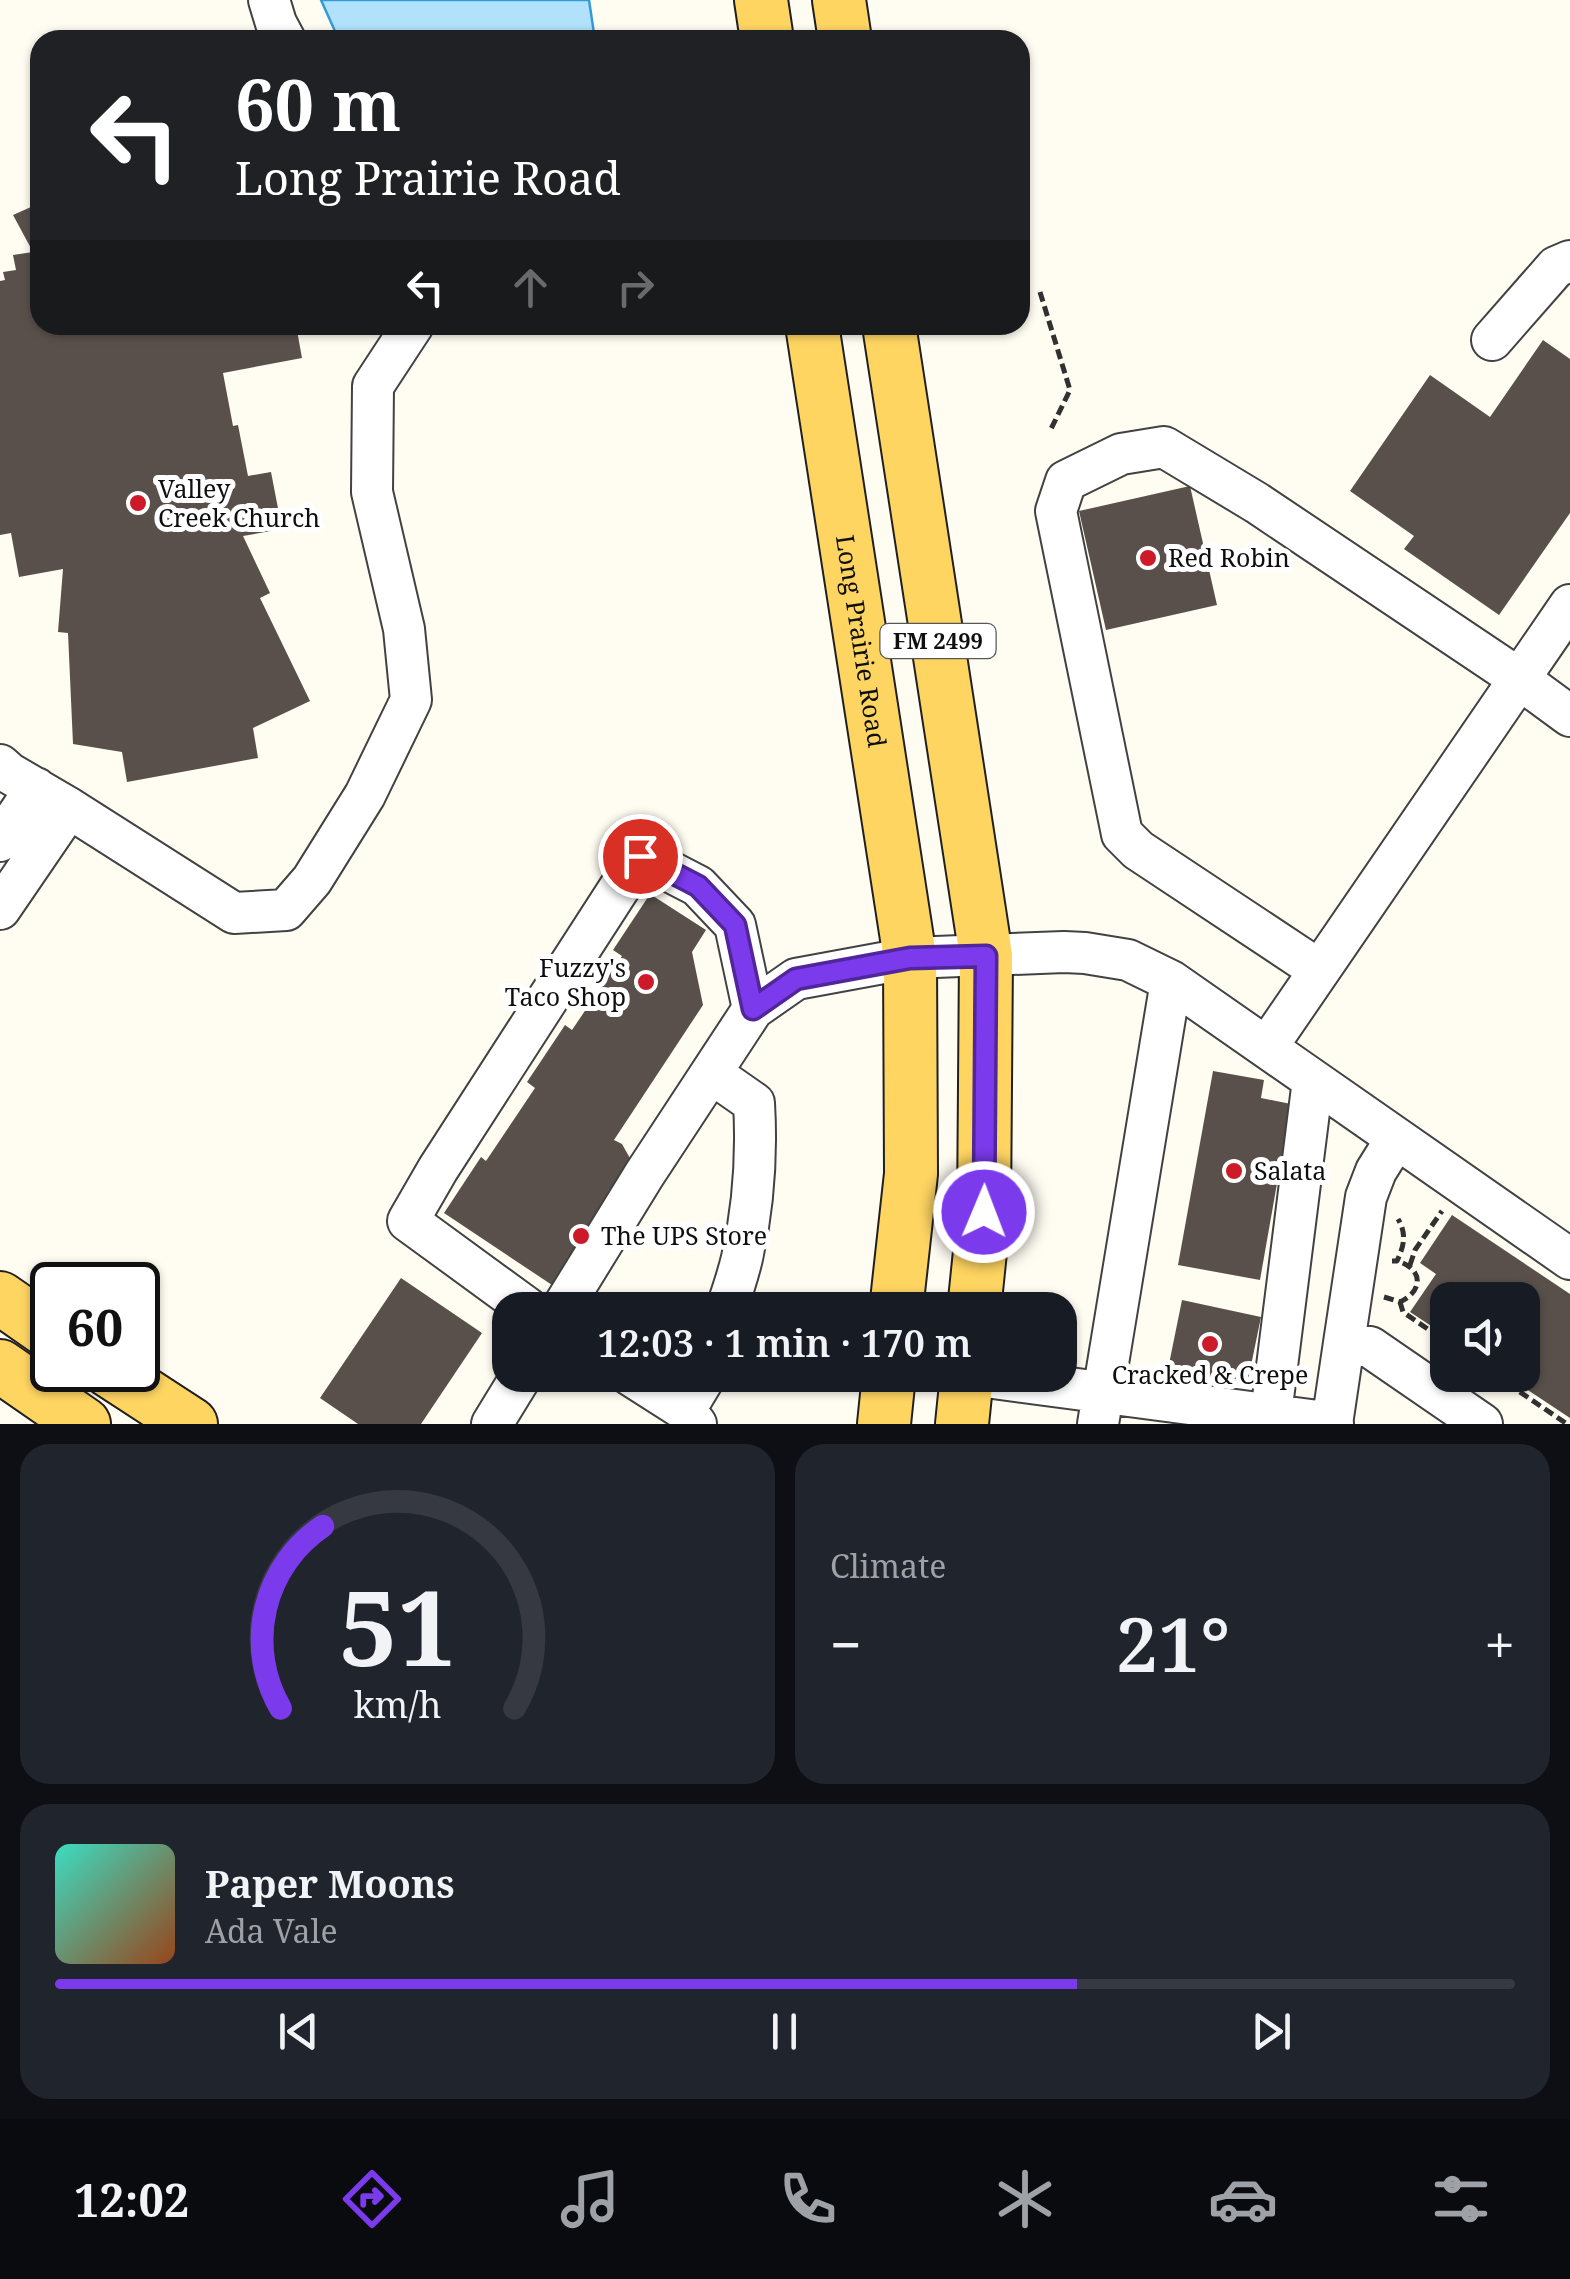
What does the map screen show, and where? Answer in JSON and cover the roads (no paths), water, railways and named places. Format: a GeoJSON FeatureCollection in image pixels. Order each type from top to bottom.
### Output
{"type":"FeatureCollection","features":[{"type":"Feature","properties":{"kind":"main road"},"geometry":{"type":"LineString","coordinates":[[761,0],[766,30]]}},
{"type":"Feature","properties":{"kind":"main road"},"geometry":{"type":"LineString","coordinates":[[839,0],[844,30]]}},
{"type":"Feature","properties":{"kind":"main road","name":"Long Prairie Road"},"geometry":{"type":"LineString","coordinates":[[814,335],[910,958],[911,1174],[898,1292]]}},
{"type":"Feature","properties":{"kind":"main road","name":"FM 2499"},"geometry":{"type":"LineString","coordinates":[[891,335],[986,956],[984,1212],[976,1292]]}},
{"type":"Feature","properties":{"kind":"main road"},"geometry":{"type":"LineString","coordinates":[[0,1298],[30,1319]]}},
{"type":"Feature","properties":{"kind":"main road"},"geometry":{"type":"LineString","coordinates":[[0,1366],[84,1424]]}},
{"type":"Feature","properties":{"kind":"main road"},"geometry":{"type":"LineString","coordinates":[[142,1392],[191,1424]]}},
{"type":"Feature","properties":{"kind":"main road"},"geometry":{"type":"LineString","coordinates":[[884,1424],[887,1392]]}},
{"type":"Feature","properties":{"kind":"main road"},"geometry":{"type":"LineString","coordinates":[[962,1424],[967,1392]]}},
{"type":"Feature","properties":{"kind":"street"},"geometry":{"type":"LineString","coordinates":[[269,0],[280,30]]}},
{"type":"Feature","properties":{"kind":"street"},"geometry":{"type":"LineString","coordinates":[[1492,340],[1556,267],[1570,261]]}},
{"type":"Feature","properties":{"kind":"street"},"geometry":{"type":"LineString","coordinates":[[0,765],[234,912],[286,910],[312,880],[365,795],[411,700],[404,629],[372,492],[373,386],[406,335]]}},
{"type":"Feature","properties":{"kind":"street"},"geometry":{"type":"LineString","coordinates":[[1318,970],[1138,850],[1122,834],[1056,511],[1066,480],[1121,454],[1164,447],[1257,503],[1570,716]]}},
{"type":"Feature","properties":{"kind":"street"},"geometry":{"type":"LineString","coordinates":[[1268,1046],[1570,605]]}},
{"type":"Feature","properties":{"kind":"street"},"geometry":{"type":"LineString","coordinates":[[0,840],[52,798]]}},
{"type":"Feature","properties":{"kind":"street"},"geometry":{"type":"LineString","coordinates":[[0,908],[52,798]]}},
{"type":"Feature","properties":{"kind":"street"},"geometry":{"type":"LineString","coordinates":[[505,1292],[408,1221],[438,1168],[640,856],[698,886],[735,925],[753,1009]]}},
{"type":"Feature","properties":{"kind":"street"},"geometry":{"type":"LineString","coordinates":[[573,1292],[644,1174],[753,1009],[796,979],[910,958],[1064,952],[1128,960],[1172,980],[1570,1259]]}},
{"type":"Feature","properties":{"kind":"street"},"geometry":{"type":"LineString","coordinates":[[1100,1408],[1172,980]]}},
{"type":"Feature","properties":{"kind":"street"},"geometry":{"type":"LineString","coordinates":[[711,1073],[754,1103],[750,1206],[742,1258],[732,1292]]}},
{"type":"Feature","properties":{"kind":"street"},"geometry":{"type":"LineString","coordinates":[[1271,1414],[1313,1080]]}},
{"type":"Feature","properties":{"kind":"street"},"geometry":{"type":"LineString","coordinates":[[1036,1392],[1100,1408],[1271,1414],[1332,1423],[1366,1197],[1396,1138]]}},
{"type":"Feature","properties":{"kind":"street"},"geometry":{"type":"LineString","coordinates":[[1344,1343],[1370,1347],[1480,1423]]}},
{"type":"Feature","properties":{"kind":"street"},"geometry":{"type":"LineString","coordinates":[[492,1424],[512,1392]]}},
{"type":"Feature","properties":{"kind":"street"},"geometry":{"type":"LineString","coordinates":[[655,1392],[691,1417],[700,1392]]}},
{"type":"Feature","properties":{"kind":"water"},"geometry":{"type":"Polygon","coordinates":[[[321,0],[589,0],[594,30],[334,30],[321,0]]]}},
{"type":"Feature","properties":{"kind":"place","name":"Valley Creek Church"},"geometry":{"type":"Point","coordinates":[138,503]}},
{"type":"Feature","properties":{"kind":"place","name":"Red Robin"},"geometry":{"type":"Point","coordinates":[1148,558]}},
{"type":"Feature","properties":{"kind":"place","name":"Fuzzy's Taco Shop"},"geometry":{"type":"Point","coordinates":[646,982]}},
{"type":"Feature","properties":{"kind":"place","name":"Salata"},"geometry":{"type":"Point","coordinates":[1234,1171]}},
{"type":"Feature","properties":{"kind":"place","name":"The UPS Store"},"geometry":{"type":"Point","coordinates":[581,1236]}},
{"type":"Feature","properties":{"kind":"place","name":"Cracked & Crepe"},"geometry":{"type":"Point","coordinates":[1210,1344]}}]}
